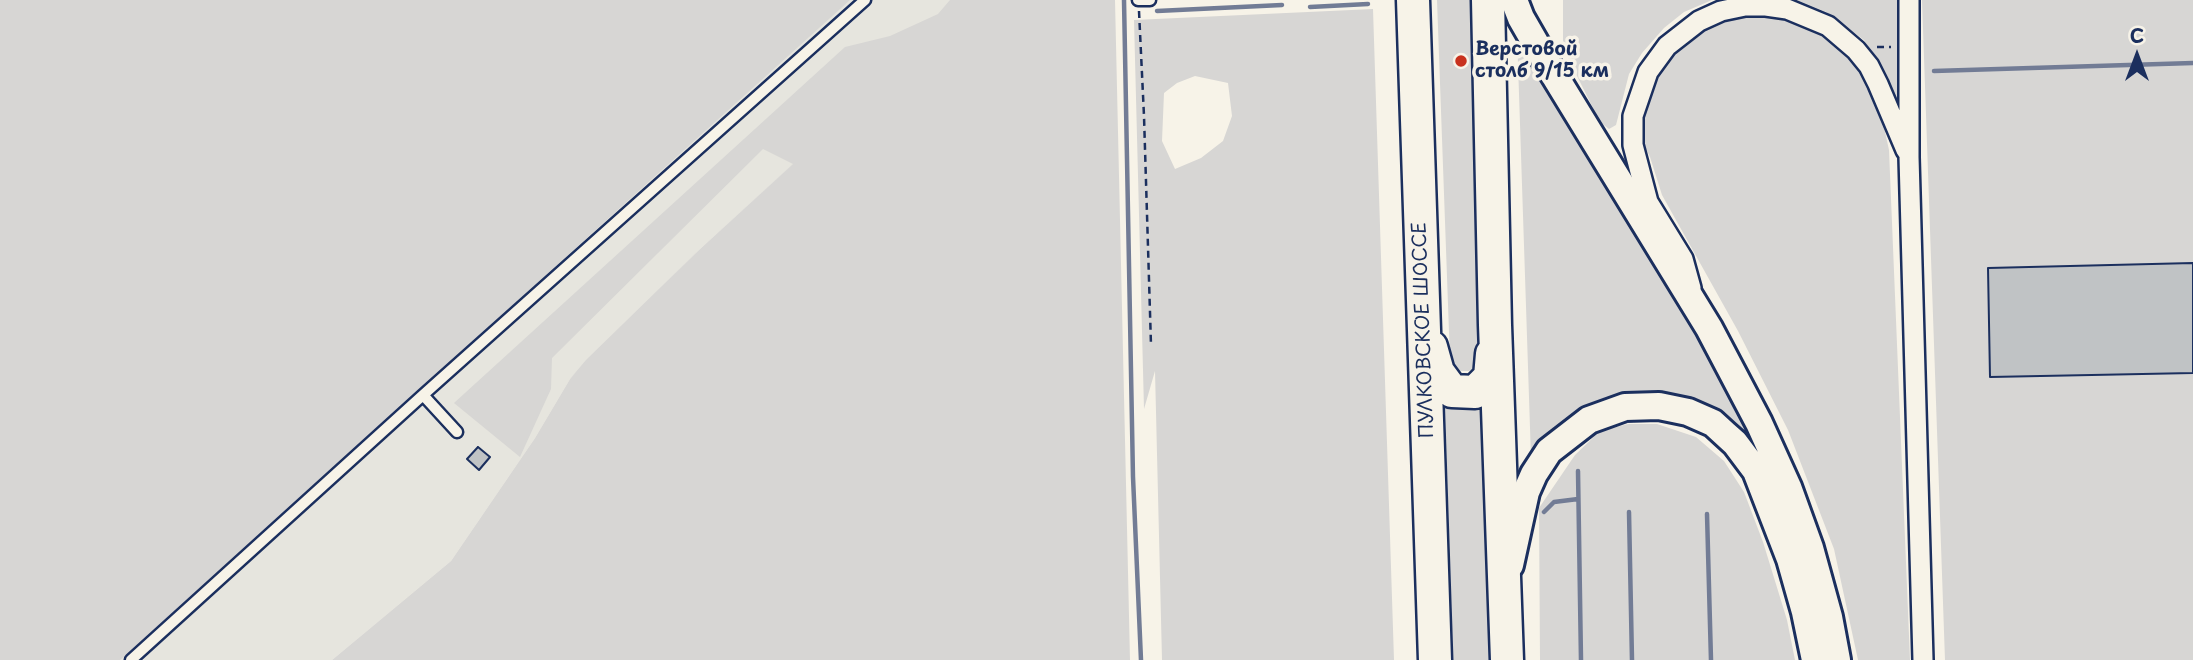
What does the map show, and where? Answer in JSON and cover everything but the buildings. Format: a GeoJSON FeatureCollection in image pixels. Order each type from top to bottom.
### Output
{"type":"FeatureCollection","features":[{"type":"Feature","properties":{"kind":"highway","name":"ПУЛКОВСКОЕ ШОССЕ"},"geometry":{"type":"LineString","coordinates":[[1413,0],[1435,660]]}},
{"type":"Feature","properties":{"kind":"highway"},"geometry":{"type":"LineString","coordinates":[[1488,0],[1495,325],[1507,660]]}},
{"type":"Feature","properties":{"kind":"highway"},"geometry":{"type":"LineString","coordinates":[[1423,316],[1438,372],[1452,391],[1475,391],[1490,377],[1495,325]]}},
{"type":"Feature","properties":{"kind":"main road"},"geometry":{"type":"LineString","coordinates":[[1514,0],[1521,18],[1548,65],[1696,307],[1759,423],[1788,487],[1813,560],[1829,617],[1837,660]]}},
{"type":"Feature","properties":{"kind":"main road"},"geometry":{"type":"LineString","coordinates":[[1505,587],[1526,492],[1549,451],[1576,428],[1603,414],[1625,407],[1674,408],[1713,423],[1735,443],[1756,471],[1790,559],[1815,660]]}},
{"type":"Feature","properties":{"kind":"street"},"geometry":{"type":"LineString","coordinates":[[1909,0],[1909,157],[1923,660]]}},
{"type":"Feature","properties":{"kind":"street"},"geometry":{"type":"LineString","coordinates":[[1696,307],[1683,259],[1648,202],[1633,145],[1633,116],[1648,72],[1667,46],[1699,21],[1721,11],[1745,6],[1766,6],[1787,9],[1828,26],[1850,44],[1869,65],[1909,157]]}},
{"type":"Feature","properties":{"kind":"lane"},"geometry":{"type":"LineString","coordinates":[[131,660],[865,0]]}},
{"type":"Feature","properties":{"kind":"lane"},"geometry":{"type":"LineString","coordinates":[[1138,0],[1150,0]]}},
{"type":"Feature","properties":{"kind":"lane"},"geometry":{"type":"LineString","coordinates":[[423,396],[457,432]]}},
{"type":"Feature","properties":{"kind":"path"},"geometry":{"type":"LineString","coordinates":[[1138,0],[1151,345]]}},
{"type":"Feature","properties":{"kind":"shaded area"},"geometry":{"type":"Polygon","coordinates":[[[0,0],[1094,0],[819,141],[700,249],[570,379],[535,438],[451,561],[332,660],[0,660],[0,0]]]}},
{"type":"Feature","properties":{"kind":"shaded area"},"geometry":{"type":"Polygon","coordinates":[[[0,0],[850,0],[120,660],[0,660],[0,0]]]}},
{"type":"Feature","properties":{"kind":"shaded area"},"geometry":{"type":"Polygon","coordinates":[[[950,0],[1115,0],[1130,660],[332,660],[451,561],[535,438],[570,379],[586,360],[700,249],[793,164],[763,149],[552,358],[551,389],[520,457],[454,403],[845,47],[890,36],[938,14],[950,0]]]}},
{"type":"Feature","properties":{"kind":"shaded area"},"geometry":{"type":"Polygon","coordinates":[[[1437,0],[1475,0],[1481,354],[1477,367],[1469,371],[1459,371],[1450,360],[1437,0]]]}},
{"type":"Feature","properties":{"kind":"shaded area"},"geometry":{"type":"Polygon","coordinates":[[[1563,0],[1712,0],[1684,12],[1664,28],[1642,53],[1629,74],[1616,125],[1609,129],[1600,122],[1563,48],[1563,0]]]}},
{"type":"Feature","properties":{"kind":"shaded area"},"geometry":{"type":"Polygon","coordinates":[[[1797,0],[1902,0],[1901,114],[1886,77],[1864,40],[1826,12],[1797,0]]]}},
{"type":"Feature","properties":{"kind":"shaded area"},"geometry":{"type":"Polygon","coordinates":[[[1922,0],[2193,0],[2193,660],[1945,660],[1922,0]]]}},
{"type":"Feature","properties":{"kind":"shaded area"},"geometry":{"type":"Polygon","coordinates":[[[1373,9],[1394,660],[1162,660],[1155,371],[1144,409],[1134,20],[1373,9]],[[1195,76],[1177,83],[1164,93],[1162,141],[1175,169],[1201,158],[1223,141],[1232,116],[1228,83],[1195,76]]]}},
{"type":"Feature","properties":{"kind":"shaded area"},"geometry":{"type":"Polygon","coordinates":[[[1740,15],[1803,21],[1853,54],[1879,104],[1889,150],[1910,660],[1858,660],[1834,549],[1788,430],[1738,331],[1662,195],[1650,157],[1639,135],[1655,74],[1678,47],[1706,26],[1740,15]]]}},
{"type":"Feature","properties":{"kind":"shaded area"},"geometry":{"type":"Polygon","coordinates":[[[1517,33],[1677,295],[1765,454],[1809,598],[1713,411],[1577,414],[1548,437],[1531,458],[1517,33]]]}},
{"type":"Feature","properties":{"kind":"shaded area"},"geometry":{"type":"Polygon","coordinates":[[[1445,401],[1461,407],[1486,402],[1494,660],[1453,660],[1445,401]]]}},
{"type":"Feature","properties":{"kind":"shaded area"},"geometry":{"type":"Polygon","coordinates":[[[1628,424],[1657,424],[1696,437],[1724,461],[1744,492],[1763,542],[1787,620],[1795,660],[1540,660],[1539,508],[1575,455],[1600,431],[1628,424]]]}},
{"type":"Feature","properties":{"kind":"waterway"},"geometry":{"type":"LineString","coordinates":[[1124,0],[1133,477],[1141,660]]}},
{"type":"Feature","properties":{"kind":"waterway"},"geometry":{"type":"LineString","coordinates":[[1310,7],[1368,4]]}},
{"type":"Feature","properties":{"kind":"waterway"},"geometry":{"type":"LineString","coordinates":[[1157,11],[1282,5]]}},
{"type":"Feature","properties":{"kind":"waterway"},"geometry":{"type":"LineString","coordinates":[[1934,71],[2193,63]]}},
{"type":"Feature","properties":{"kind":"waterway"},"geometry":{"type":"LineString","coordinates":[[1578,471],[1581,660]]}},
{"type":"Feature","properties":{"kind":"waterway"},"geometry":{"type":"LineString","coordinates":[[1544,512],[1554,502],[1578,499]]}},
{"type":"Feature","properties":{"kind":"waterway"},"geometry":{"type":"LineString","coordinates":[[1629,512],[1632,660]]}},
{"type":"Feature","properties":{"kind":"waterway"},"geometry":{"type":"LineString","coordinates":[[1707,514],[1711,660]]}},
{"type":"Feature","properties":{"kind":"place","name":"Верстовой столб 9/15 км"},"geometry":{"type":"Point","coordinates":[1461,61]}}]}
